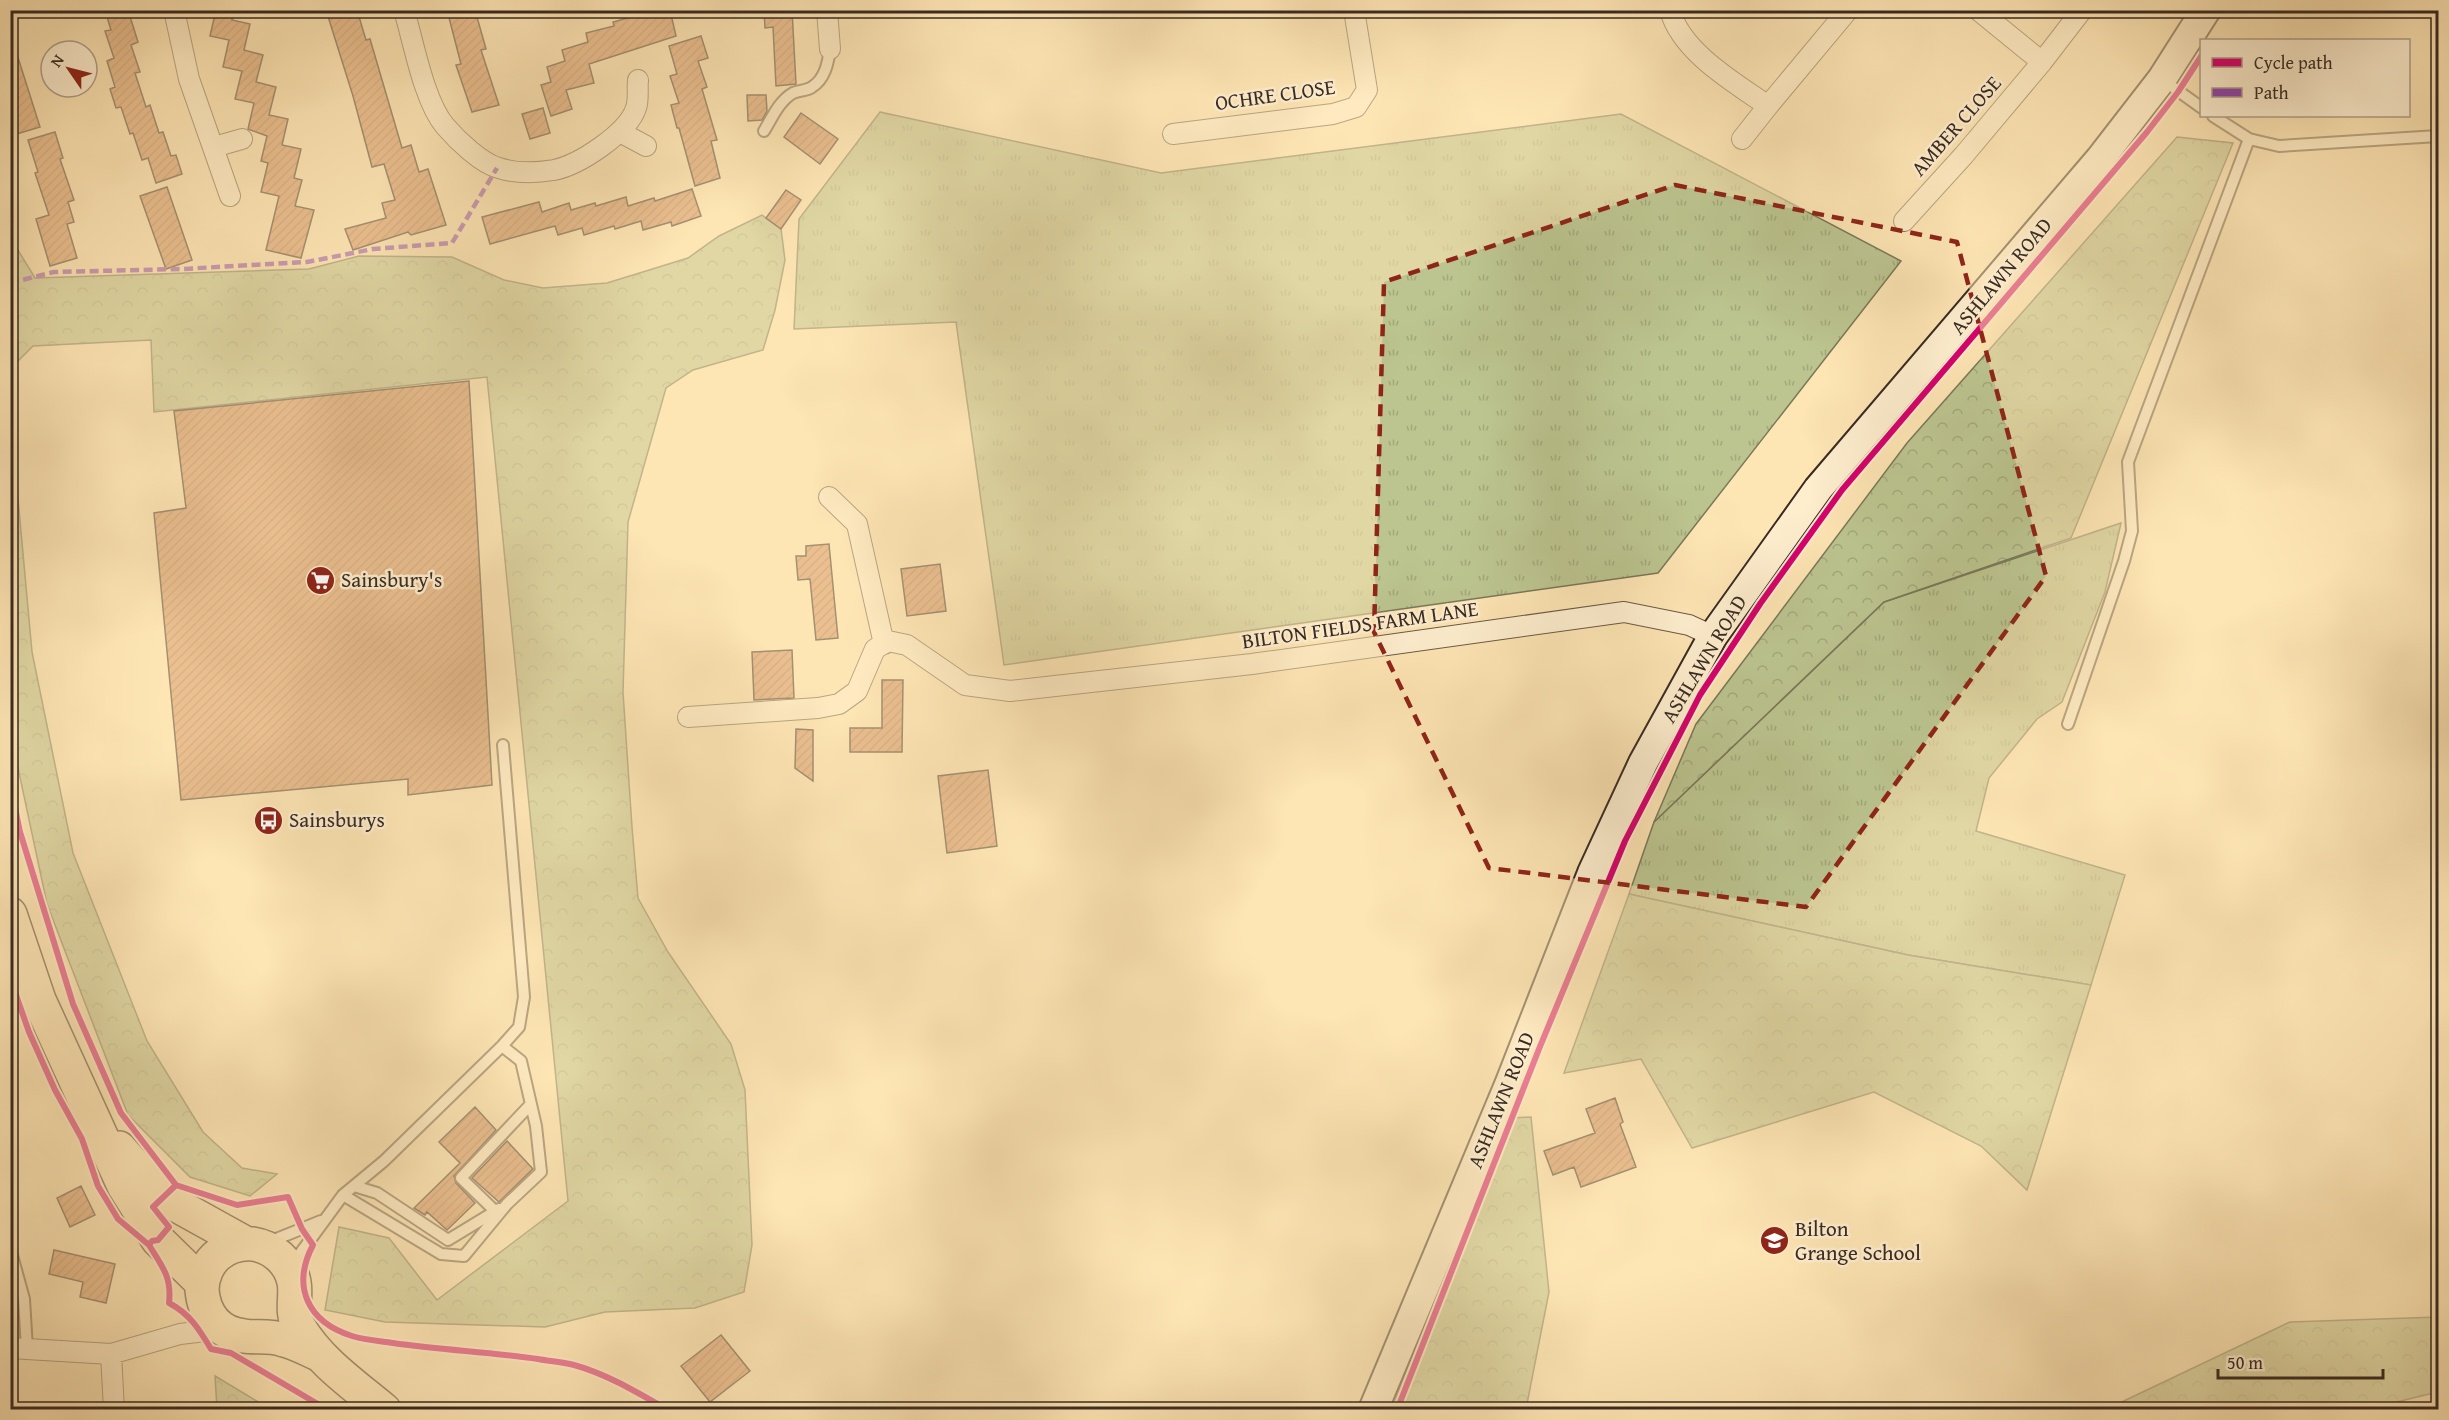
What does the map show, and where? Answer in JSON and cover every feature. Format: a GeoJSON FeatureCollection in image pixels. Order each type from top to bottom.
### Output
{"type":"FeatureCollection","features":[{"type":"Feature","properties":{"kind":"highway"},"geometry":{"type":"LineString","coordinates":[[10,914],[39,1000],[66,1063],[96,1122],[124,1186],[158,1240],[209,1305],[244,1337],[261,1335],[285,1340],[318,1354]]}},
{"type":"Feature","properties":{"kind":"highway"},"geometry":{"type":"LineString","coordinates":[[96,1122],[162,1197],[280,1256],[289,1269],[294,1284],[292,1304],[285,1318],[273,1329],[261,1335]]}},
{"type":"Feature","properties":{"kind":"highway"},"geometry":{"type":"LineString","coordinates":[[209,1305],[207,1268],[217,1255],[229,1247],[253,1244]]}},
{"type":"Feature","properties":{"kind":"highway"},"geometry":{"type":"LineString","coordinates":[[292,1304],[298,1325],[318,1354],[384,1410]]}},
{"type":"Feature","properties":{"kind":"main road","name":"ASHLAWN ROAD"},"geometry":{"type":"LineString","coordinates":[[1373,1410],[1509,1085],[1592,873],[1643,763],[1713,636],[1818,489],[2100,159],[2162,79],[2206,10]]}},
{"type":"Feature","properties":{"kind":"street"},"geometry":{"type":"LineString","coordinates":[[174,10],[189,79],[230,196]]}},
{"type":"Feature","properties":{"kind":"street"},"geometry":{"type":"LineString","coordinates":[[404,10],[433,109],[445,126],[465,146],[497,168],[525,173],[556,169],[580,158],[620,132],[636,108],[638,80]]}},
{"type":"Feature","properties":{"kind":"street"},"geometry":{"type":"LineString","coordinates":[[826,10],[830,49]]}},
{"type":"Feature","properties":{"kind":"street","name":"OCHRE CLOSE"},"geometry":{"type":"LineString","coordinates":[[1173,134],[1333,114],[1356,107],[1367,90],[1354,10]]}},
{"type":"Feature","properties":{"kind":"street"},"geometry":{"type":"LineString","coordinates":[[1670,10],[1673,23],[1699,54],[1768,106]]}},
{"type":"Feature","properties":{"kind":"street"},"geometry":{"type":"LineString","coordinates":[[1742,139],[1848,10]]}},
{"type":"Feature","properties":{"kind":"street"},"geometry":{"type":"LineString","coordinates":[[1978,10],[2042,62]]}},
{"type":"Feature","properties":{"kind":"street","name":"AMBER CLOSE"},"geometry":{"type":"LineString","coordinates":[[1904,220],[1964,155],[2082,10]]}},
{"type":"Feature","properties":{"kind":"street"},"geometry":{"type":"LineString","coordinates":[[620,132],[646,146]]}},
{"type":"Feature","properties":{"kind":"street"},"geometry":{"type":"LineString","coordinates":[[214,147],[242,140]]}},
{"type":"Feature","properties":{"kind":"street"},"geometry":{"type":"LineString","coordinates":[[688,717],[818,708],[839,704],[857,691],[875,649],[884,644],[857,524],[829,497]]}},
{"type":"Feature","properties":{"kind":"street","name":"BILTON FIELDS FARM LANE"},"geometry":{"type":"LineString","coordinates":[[884,644],[888,641],[907,645],[965,685],[1010,690],[1252,664],[1624,612],[1689,625],[1713,636]]}},
{"type":"Feature","properties":{"kind":"street"},"geometry":{"type":"LineString","coordinates":[[180,1334],[209,1305]]}},
{"type":"Feature","properties":{"kind":"street"},"geometry":{"type":"LineString","coordinates":[[19,1349],[111,1354],[180,1334],[209,1305]]}},
{"type":"Feature","properties":{"kind":"street"},"geometry":{"type":"LineString","coordinates":[[111,1354],[114,1410]]}},
{"type":"Feature","properties":{"kind":"lane"},"geometry":{"type":"LineString","coordinates":[[764,131],[780,105],[794,93],[812,87],[822,78],[830,49]]}},
{"type":"Feature","properties":{"kind":"lane"},"geometry":{"type":"LineString","coordinates":[[2162,79],[2200,107]]}},
{"type":"Feature","properties":{"kind":"lane"},"geometry":{"type":"LineString","coordinates":[[2214,117],[2249,140],[2279,146],[2439,136]]}},
{"type":"Feature","properties":{"kind":"lane"},"geometry":{"type":"LineString","coordinates":[[2068,724],[2124,561],[2132,531],[2128,462],[2249,140]]}},
{"type":"Feature","properties":{"kind":"lane"},"geometry":{"type":"LineString","coordinates":[[289,1269],[343,1195],[384,1161],[502,1047],[519,1027],[524,998],[503,745]]}},
{"type":"Feature","properties":{"kind":"lane"},"geometry":{"type":"LineString","coordinates":[[343,1195],[441,1254],[464,1256],[507,1204],[541,1172],[536,1126],[521,1061],[502,1047]]}},
{"type":"Feature","properties":{"kind":"lane"},"geometry":{"type":"LineString","coordinates":[[495,1211],[461,1178],[531,1104]]}},
{"type":"Feature","properties":{"kind":"lane"},"geometry":{"type":"LineString","coordinates":[[354,1186],[376,1193],[448,1240],[507,1204]]}},
{"type":"Feature","properties":{"kind":"lane"},"geometry":{"type":"LineString","coordinates":[[253,1244],[322,1221]]}},
{"type":"Feature","properties":{"kind":"lane"},"geometry":{"type":"LineString","coordinates":[[10,1248],[24,1299],[19,1349]]}},
{"type":"Feature","properties":{"kind":"highlighted area"},"geometry":{"type":"Polygon","coordinates":[[[1675,185],[1957,242],[2046,576],[1806,907],[1489,868],[1374,632],[1384,282],[1675,185]]]}},
{"type":"Feature","properties":{"kind":"green space"},"geometry":{"type":"Polygon","coordinates":[[[880,112],[1161,173],[1621,114],[1901,261],[1658,573],[1004,665],[956,322],[794,329],[799,219],[880,112]]]}},
{"type":"Feature","properties":{"kind":"green space"},"geometry":{"type":"Polygon","coordinates":[[[2177,137],[2233,143],[2071,538],[1884,602],[1654,822],[1696,724],[1907,443],[2177,137]]]}},
{"type":"Feature","properties":{"kind":"green space"},"geometry":{"type":"Polygon","coordinates":[[[762,215],[781,229],[785,260],[775,310],[763,350],[693,370],[666,388],[628,522],[623,692],[638,898],[668,952],[731,1044],[745,1090],[752,1245],[744,1292],[695,1308],[605,1312],[545,1327],[385,1322],[325,1310],[339,1227],[389,1238],[437,1300],[568,1201],[487,377],[154,412],[151,340],[33,346],[11,368],[10,237],[35,278],[309,269],[359,256],[452,257],[504,280],[543,288],[607,283],[688,258],[719,236],[762,215]]]}},
{"type":"Feature","properties":{"kind":"green space"},"geometry":{"type":"Polygon","coordinates":[[[10,411],[32,652],[73,853],[147,1041],[203,1132],[242,1168],[277,1174],[250,1196],[190,1177],[128,1115],[47,904],[11,735],[10,411]]]}},
{"type":"Feature","properties":{"kind":"green space"},"geometry":{"type":"Polygon","coordinates":[[[2121,523],[2105,592],[2062,702],[2037,719],[1989,778],[1976,831],[2125,875],[2091,985],[1908,955],[1629,894],[1654,822],[1884,602],[2121,523]]]}},
{"type":"Feature","properties":{"kind":"green space"},"geometry":{"type":"Polygon","coordinates":[[[1629,894],[1908,955],[2091,985],[2027,1190],[1981,1146],[1874,1092],[1692,1148],[1641,1059],[1564,1073],[1629,894]]]}},
{"type":"Feature","properties":{"kind":"green space"},"geometry":{"type":"Polygon","coordinates":[[[1531,1117],[1549,1292],[1526,1409],[1392,1410],[1447,1256],[1508,1118],[1531,1117]]]}},
{"type":"Feature","properties":{"kind":"green space"},"geometry":{"type":"Polygon","coordinates":[[[2438,1317],[2438,1392],[2364,1410],[2107,1409],[2290,1322],[2438,1317]]]}},
{"type":"Feature","properties":{"kind":"green space"},"geometry":{"type":"Polygon","coordinates":[[[215,1376],[270,1409],[217,1409],[215,1376]]]}},
{"type":"Feature","properties":{"kind":"building"},"geometry":{"type":"Polygon","coordinates":[[[105,10],[128,10],[138,42],[131,45],[140,72],[135,73],[146,107],[150,105],[159,133],[163,132],[171,156],[176,155],[182,174],[156,183],[148,158],[142,160],[121,107],[116,108],[110,89],[115,87],[107,61],[114,58],[105,31],[111,30],[105,10]]]}},
{"type":"Feature","properties":{"kind":"building"},"geometry":{"type":"Polygon","coordinates":[[[216,10],[234,10],[232,20],[250,24],[244,50],[263,55],[256,82],[276,87],[269,115],[288,119],[282,145],[301,149],[294,178],[302,180],[295,206],[314,210],[301,258],[266,250],[279,196],[261,192],[268,163],[261,161],[267,136],[248,129],[254,103],[235,99],[242,71],[223,67],[229,40],[210,36],[216,10]]]}},
{"type":"Feature","properties":{"kind":"building"},"geometry":{"type":"Polygon","coordinates":[[[326,10],[357,10],[366,40],[370,39],[402,148],[411,145],[419,172],[428,169],[446,225],[411,235],[408,232],[353,250],[345,229],[386,218],[382,203],[395,200],[384,164],[372,167],[326,10]]]}},
{"type":"Feature","properties":{"kind":"building"},"geometry":{"type":"Polygon","coordinates":[[[447,10],[475,10],[486,49],[481,50],[499,105],[472,112],[456,65],[461,64],[447,10]]]}},
{"type":"Feature","properties":{"kind":"building"},"geometry":{"type":"Polygon","coordinates":[[[657,10],[670,10],[676,36],[589,64],[594,83],[566,90],[572,109],[551,116],[541,85],[551,82],[547,67],[565,61],[562,50],[588,42],[586,33],[614,26],[613,22],[657,10]]]}},
{"type":"Feature","properties":{"kind":"building"},"geometry":{"type":"Polygon","coordinates":[[[764,10],[792,10],[796,84],[776,86],[773,27],[765,28],[764,10]]]}},
{"type":"Feature","properties":{"kind":"building"},"geometry":{"type":"Polygon","coordinates":[[[701,36],[708,58],[698,61],[707,87],[702,89],[717,140],[711,141],[720,178],[695,186],[671,105],[679,103],[670,76],[677,74],[669,46],[701,36]]]}},
{"type":"Feature","properties":{"kind":"building"},"geometry":{"type":"Polygon","coordinates":[[[15,48],[40,127],[10,136],[10,49],[15,48]]]}},
{"type":"Feature","properties":{"kind":"building"},"geometry":{"type":"Polygon","coordinates":[[[747,95],[766,95],[767,111],[762,120],[748,121],[747,95]]]}},
{"type":"Feature","properties":{"kind":"building"},"geometry":{"type":"Polygon","coordinates":[[[543,108],[550,133],[530,139],[522,114],[543,108]]]}},
{"type":"Feature","properties":{"kind":"building"},"geometry":{"type":"Polygon","coordinates":[[[801,113],[838,139],[820,164],[784,137],[801,113]]]}},
{"type":"Feature","properties":{"kind":"building"},"geometry":{"type":"Polygon","coordinates":[[[55,132],[63,158],[60,159],[74,200],[68,202],[74,222],[67,224],[77,258],[50,266],[36,219],[49,215],[35,173],[38,172],[28,140],[55,132]]]}},
{"type":"Feature","properties":{"kind":"building"},"geometry":{"type":"Polygon","coordinates":[[[167,187],[192,260],[166,269],[140,196],[167,187]]]}},
{"type":"Feature","properties":{"kind":"building"},"geometry":{"type":"Polygon","coordinates":[[[692,189],[701,216],[672,226],[671,222],[643,230],[641,221],[584,235],[582,228],[558,235],[555,226],[490,244],[482,217],[539,202],[542,212],[569,203],[571,210],[595,203],[596,206],[626,197],[628,206],[654,198],[655,201],[692,189]]]}},
{"type":"Feature","properties":{"kind":"building"},"geometry":{"type":"Polygon","coordinates":[[[786,190],[801,200],[781,229],[766,218],[786,190]]]}},
{"type":"Feature","properties":{"kind":"building","name":"Sainsbury's"},"geometry":{"type":"Polygon","coordinates":[[[469,381],[492,785],[408,795],[408,779],[181,800],[154,513],[186,508],[174,411],[469,381]]]}},
{"type":"Feature","properties":{"kind":"building"},"geometry":{"type":"Polygon","coordinates":[[[829,544],[838,638],[816,640],[810,579],[798,580],[796,556],[806,556],[806,546],[829,544]]]}},
{"type":"Feature","properties":{"kind":"building"},"geometry":{"type":"Polygon","coordinates":[[[940,564],[946,611],[907,616],[901,569],[940,564]]]}},
{"type":"Feature","properties":{"kind":"building"},"geometry":{"type":"Polygon","coordinates":[[[792,650],[794,698],[754,700],[752,652],[792,650]]]}},
{"type":"Feature","properties":{"kind":"building"},"geometry":{"type":"Polygon","coordinates":[[[882,680],[903,680],[902,752],[850,752],[850,728],[882,728],[882,680]]]}},
{"type":"Feature","properties":{"kind":"building"},"geometry":{"type":"Polygon","coordinates":[[[796,729],[813,730],[813,781],[795,768],[796,729]]]}},
{"type":"Feature","properties":{"kind":"building"},"geometry":{"type":"Polygon","coordinates":[[[988,770],[997,846],[947,853],[938,776],[988,770]]]}},
{"type":"Feature","properties":{"kind":"building"},"geometry":{"type":"Polygon","coordinates":[[[1615,1098],[1623,1122],[1620,1124],[1636,1167],[1581,1187],[1574,1167],[1553,1175],[1544,1151],[1595,1133],[1586,1109],[1615,1098]]]}},
{"type":"Feature","properties":{"kind":"building"},"geometry":{"type":"Polygon","coordinates":[[[475,1107],[496,1130],[454,1176],[456,1183],[475,1203],[447,1230],[427,1212],[425,1215],[414,1208],[460,1163],[439,1142],[475,1107]]]}},
{"type":"Feature","properties":{"kind":"building"},"geometry":{"type":"Polygon","coordinates":[[[507,1141],[533,1169],[499,1202],[472,1178],[507,1141]]]}},
{"type":"Feature","properties":{"kind":"building"},"geometry":{"type":"Polygon","coordinates":[[[81,1186],[95,1215],[70,1227],[57,1198],[81,1186]]]}},
{"type":"Feature","properties":{"kind":"building"},"geometry":{"type":"Polygon","coordinates":[[[54,1250],[115,1264],[106,1303],[80,1297],[83,1282],[49,1274],[54,1250]]]}},
{"type":"Feature","properties":{"kind":"building"},"geometry":{"type":"Polygon","coordinates":[[[721,1335],[750,1371],[710,1402],[681,1366],[721,1335]]]}},
{"type":"Feature","properties":{"kind":"marked path"},"geometry":{"type":"LineString","coordinates":[[10,283],[54,272],[182,269],[307,262],[373,249],[452,243],[497,168]]}},
{"type":"Feature","properties":{"kind":"cycle path"},"geometry":{"type":"LineString","coordinates":[[1397,1410],[1539,1049],[1625,841],[1700,695],[1760,604],[1842,490],[2147,132],[2178,92],[2200,58]]}},
{"type":"Feature","properties":{"kind":"cycle path"},"geometry":{"type":"LineString","coordinates":[[10,783],[20,832],[73,1004],[121,1113],[176,1185],[237,1205],[288,1197],[302,1229],[313,1245],[304,1275],[304,1289],[308,1301],[324,1322],[337,1330],[372,1340],[574,1365],[610,1379],[668,1410]]}},
{"type":"Feature","properties":{"kind":"cycle path"},"geometry":{"type":"LineString","coordinates":[[10,978],[29,1032],[55,1090],[82,1139],[98,1186],[118,1219],[149,1245]]}},
{"type":"Feature","properties":{"kind":"cycle path"},"geometry":{"type":"LineString","coordinates":[[176,1185],[153,1207],[169,1227],[158,1240],[152,1241],[149,1245],[167,1279],[169,1303],[188,1317],[211,1349],[231,1353],[328,1410]]}},
{"type":"Feature","properties":{"kind":"place","name":"Sainsbury's"},"geometry":{"type":"Point","coordinates":[320,580]}},
{"type":"Feature","properties":{"kind":"place","name":"Sainsburys"},"geometry":{"type":"Point","coordinates":[268,820]}},
{"type":"Feature","properties":{"kind":"place","name":"Bilton Grange School"},"geometry":{"type":"Point","coordinates":[1774,1241]}}]}
